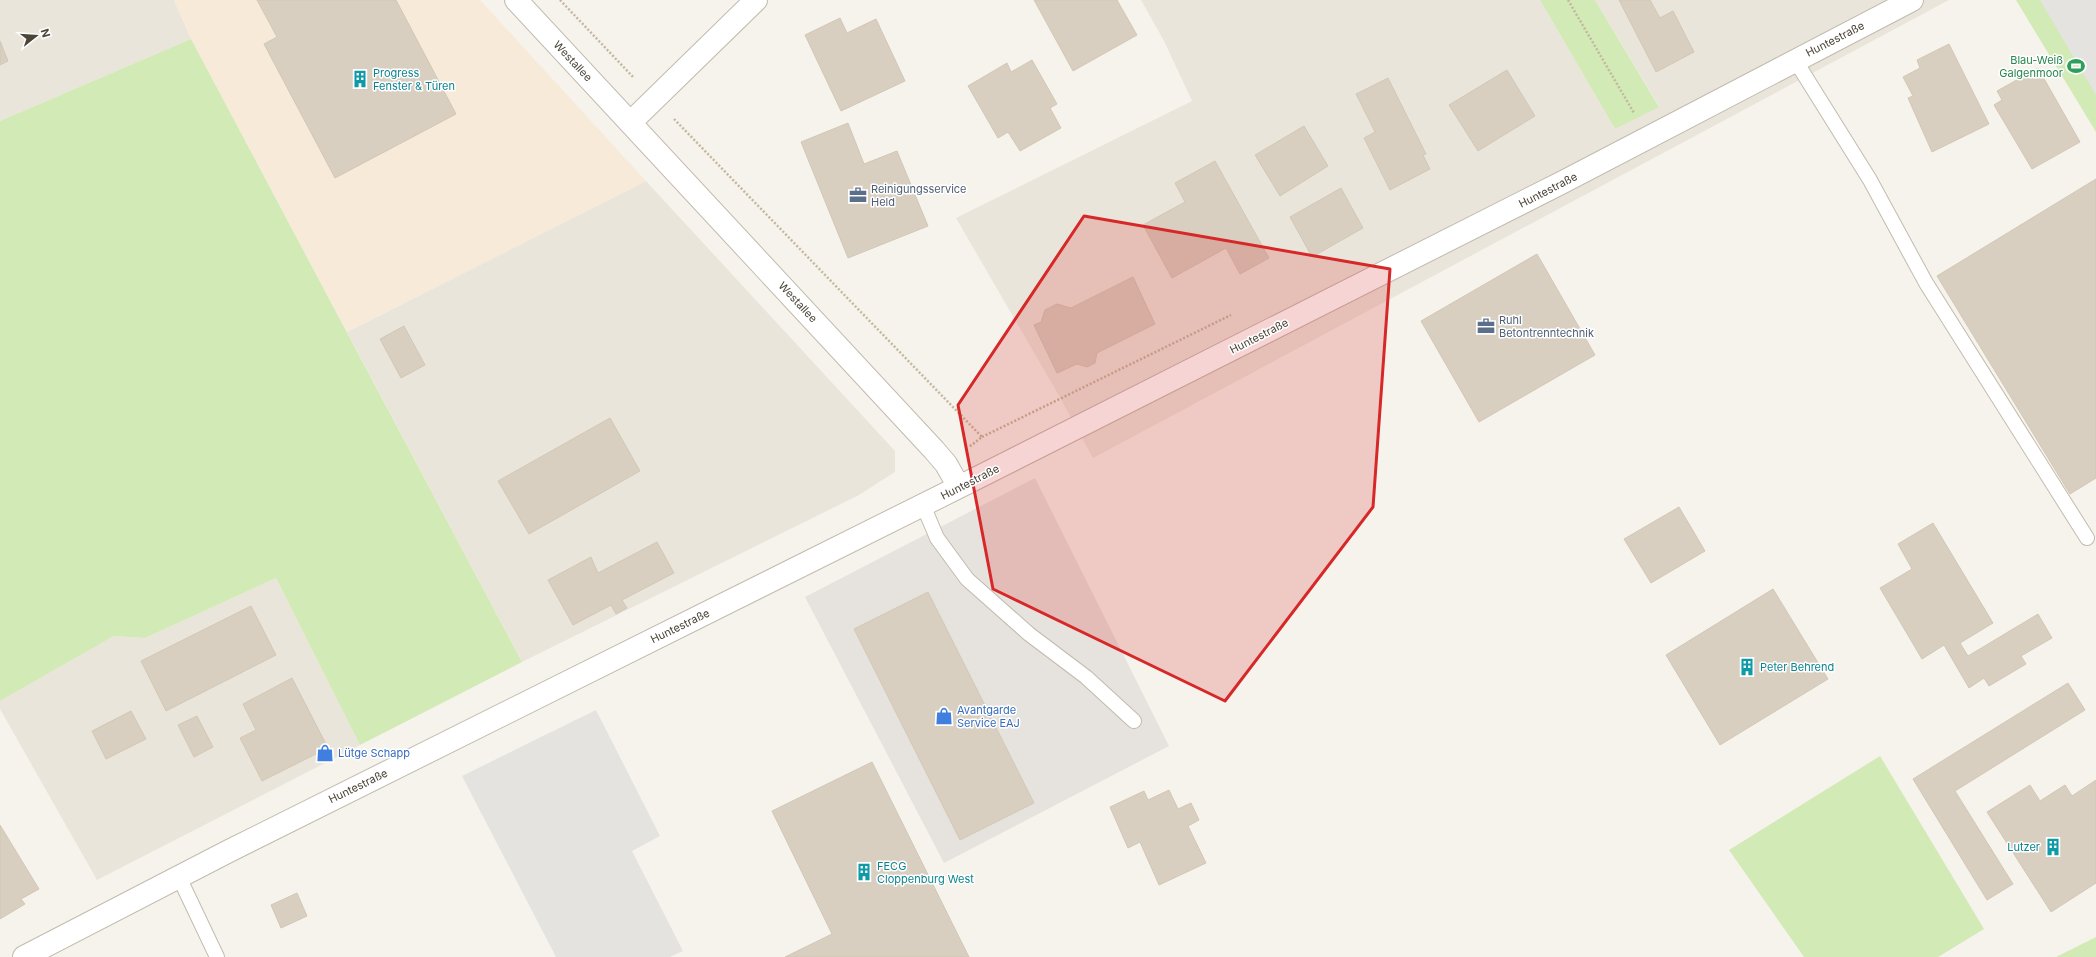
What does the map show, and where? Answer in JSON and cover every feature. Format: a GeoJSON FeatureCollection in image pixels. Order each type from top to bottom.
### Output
{"type":"FeatureCollection","features":[{"type":"Feature","properties":{"kind":"street","name":"Westallee"},"geometry":{"type":"LineString","coordinates":[[516,0],[631,122],[946,464],[959,487]]}},
{"type":"Feature","properties":{"kind":"street"},"geometry":{"type":"LineString","coordinates":[[631,122],[756,0]]}},
{"type":"Feature","properties":{"kind":"street","name":"Huntestraße"},"geometry":{"type":"LineString","coordinates":[[24,957],[179,876],[959,487],[1650,137],[1912,0]]}},
{"type":"Feature","properties":{"kind":"lane"},"geometry":{"type":"LineString","coordinates":[[1795,60],[1870,180],[1926,283],[2087,538]]}},
{"type":"Feature","properties":{"kind":"lane"},"geometry":{"type":"LineString","coordinates":[[923,505],[937,538],[967,579],[1029,634],[1086,677],[1134,721]]}},
{"type":"Feature","properties":{"kind":"lane"},"geometry":{"type":"LineString","coordinates":[[179,876],[217,957]]}},
{"type":"Feature","properties":{"kind":"path"},"geometry":{"type":"LineString","coordinates":[[560,0],[982,437],[946,464]]}},
{"type":"Feature","properties":{"kind":"path"},"geometry":{"type":"LineString","coordinates":[[1568,0],[1633,112],[1650,137]]}},
{"type":"Feature","properties":{"kind":"highlighted area"},"geometry":{"type":"Polygon","coordinates":[[[1084,216],[1390,269],[1373,507],[1225,701],[993,589],[958,405],[1084,216]]]}},
{"type":"Feature","properties":{"kind":"shaded area"},"geometry":{"type":"Polygon","coordinates":[[[0,0],[174,0],[191,39],[0,121],[0,0]]]}},
{"type":"Feature","properties":{"kind":"shaded area"},"geometry":{"type":"Polygon","coordinates":[[[174,0],[480,0],[646,181],[347,332],[191,39],[174,0]]]}},
{"type":"Feature","properties":{"kind":"shaded area"},"geometry":{"type":"Polygon","coordinates":[[[1141,0],[1540,0],[1615,129],[1659,106],[1595,0],[1949,0],[1093,458],[1058,394],[956,218],[1192,101],[1164,41],[1141,0]]]}},
{"type":"Feature","properties":{"kind":"shaded area"},"geometry":{"type":"Polygon","coordinates":[[[2040,0],[2096,0],[2096,95],[2040,0]]]}},
{"type":"Feature","properties":{"kind":"shaded area"},"geometry":{"type":"Polygon","coordinates":[[[646,181],[895,451],[895,472],[859,495],[522,662],[347,332],[646,181]]]}},
{"type":"Feature","properties":{"kind":"shaded area"},"geometry":{"type":"Polygon","coordinates":[[[1035,478],[1169,746],[944,863],[805,597],[1035,478]]]}},
{"type":"Feature","properties":{"kind":"shaded area"},"geometry":{"type":"Polygon","coordinates":[[[276,578],[360,745],[97,880],[0,709],[0,701],[114,636],[145,638],[276,578]]]}},
{"type":"Feature","properties":{"kind":"shaded area"},"geometry":{"type":"Polygon","coordinates":[[[596,710],[660,836],[632,851],[683,951],[670,957],[556,957],[462,776],[596,710]]]}},
{"type":"Feature","properties":{"kind":"green space"},"geometry":{"type":"Polygon","coordinates":[[[1540,0],[1595,0],[1659,107],[1615,129],[1540,0]]]}},
{"type":"Feature","properties":{"kind":"green space","name":"Blau-Weiß Galgenmoor"},"geometry":{"type":"Polygon","coordinates":[[[2016,0],[2096,0],[2096,132],[2016,0]]]}},
{"type":"Feature","properties":{"kind":"green space"},"geometry":{"type":"Polygon","coordinates":[[[191,39],[522,662],[360,745],[276,578],[145,638],[114,636],[0,701],[0,121],[191,39]]]}},
{"type":"Feature","properties":{"kind":"green space"},"geometry":{"type":"Polygon","coordinates":[[[1880,756],[1984,929],[1938,957],[1804,957],[1729,850],[1880,756]]]}},
{"type":"Feature","properties":{"kind":"green space"},"geometry":{"type":"Polygon","coordinates":[[[2096,937],[2096,957],[2056,957],[2096,937]]]}},
{"type":"Feature","properties":{"kind":"building","name":"Progress Fenster & Türen"},"geometry":{"type":"Polygon","coordinates":[[[257,0],[396,0],[456,114],[335,178],[264,44],[277,37],[257,0]]]}},
{"type":"Feature","properties":{"kind":"building"},"geometry":{"type":"Polygon","coordinates":[[[1034,0],[1117,0],[1137,35],[1073,71],[1034,0]]]}},
{"type":"Feature","properties":{"kind":"building"},"geometry":{"type":"Polygon","coordinates":[[[1619,0],[1650,0],[1660,18],[1673,11],[1694,52],[1656,72],[1619,0]]]}},
{"type":"Feature","properties":{"kind":"building"},"geometry":{"type":"Polygon","coordinates":[[[840,18],[847,33],[876,19],[905,81],[841,111],[805,35],[840,18]]]}},
{"type":"Feature","properties":{"kind":"building"},"geometry":{"type":"Polygon","coordinates":[[[0,41],[8,61],[0,65],[0,41]]]}},
{"type":"Feature","properties":{"kind":"building"},"geometry":{"type":"Polygon","coordinates":[[[1949,44],[1989,124],[1932,152],[1908,98],[1913,96],[1903,77],[1920,68],[1917,60],[1949,44]]]}},
{"type":"Feature","properties":{"kind":"building"},"geometry":{"type":"Polygon","coordinates":[[[1032,60],[1057,104],[1050,108],[1061,128],[1020,151],[1008,132],[998,138],[968,86],[1007,63],[1011,72],[1032,60]]]}},
{"type":"Feature","properties":{"kind":"building"},"geometry":{"type":"Polygon","coordinates":[[[2038,68],[2080,142],[2032,169],[1994,105],[2002,100],[1997,91],[2038,68]]]}},
{"type":"Feature","properties":{"kind":"building"},"geometry":{"type":"Polygon","coordinates":[[[1507,70],[1535,116],[1478,151],[1449,105],[1507,70]]]}},
{"type":"Feature","properties":{"kind":"building"},"geometry":{"type":"Polygon","coordinates":[[[1388,78],[1426,154],[1423,155],[1430,169],[1390,190],[1364,138],[1375,132],[1356,94],[1388,78]]]}},
{"type":"Feature","properties":{"kind":"building"},"geometry":{"type":"Polygon","coordinates":[[[848,123],[864,164],[897,151],[928,226],[848,258],[801,142],[848,123]]]}},
{"type":"Feature","properties":{"kind":"building"},"geometry":{"type":"Polygon","coordinates":[[[1304,126],[1328,166],[1280,196],[1255,155],[1304,126]]]}},
{"type":"Feature","properties":{"kind":"building"},"geometry":{"type":"Polygon","coordinates":[[[1215,161],[1269,258],[1240,274],[1226,248],[1172,278],[1143,225],[1185,202],[1175,183],[1215,161]]]}},
{"type":"Feature","properties":{"kind":"building"},"geometry":{"type":"Polygon","coordinates":[[[2096,179],[2096,478],[2070,494],[1937,276],[2096,179]]]}},
{"type":"Feature","properties":{"kind":"building"},"geometry":{"type":"Polygon","coordinates":[[[1341,188],[1363,228],[1312,257],[1290,217],[1341,188]]]}},
{"type":"Feature","properties":{"kind":"building"},"geometry":{"type":"Polygon","coordinates":[[[1537,254],[1595,355],[1479,422],[1421,321],[1537,254]]]}},
{"type":"Feature","properties":{"kind":"building"},"geometry":{"type":"Polygon","coordinates":[[[1133,277],[1155,324],[1097,353],[1095,363],[1087,367],[1077,364],[1057,373],[1034,325],[1041,322],[1045,310],[1057,304],[1071,308],[1133,277]]]}},
{"type":"Feature","properties":{"kind":"building"},"geometry":{"type":"Polygon","coordinates":[[[404,326],[425,365],[401,378],[380,339],[404,326]]]}},
{"type":"Feature","properties":{"kind":"building"},"geometry":{"type":"Polygon","coordinates":[[[610,418],[640,471],[529,534],[498,481],[610,418]]]}},
{"type":"Feature","properties":{"kind":"building"},"geometry":{"type":"Polygon","coordinates":[[[1679,507],[1705,551],[1651,583],[1624,539],[1679,507]]]}},
{"type":"Feature","properties":{"kind":"building"},"geometry":{"type":"Polygon","coordinates":[[[1933,523],[1993,623],[1960,643],[1968,656],[2038,614],[2052,638],[2021,656],[2026,664],[1989,686],[1984,678],[1969,688],[1944,645],[1922,659],[1880,588],[1912,569],[1898,544],[1933,523]]]}},
{"type":"Feature","properties":{"kind":"building"},"geometry":{"type":"Polygon","coordinates":[[[657,542],[674,573],[622,600],[627,608],[616,614],[611,605],[573,625],[548,580],[591,557],[598,573],[657,542]]]}},
{"type":"Feature","properties":{"kind":"building","name":"Peter Behrend"},"geometry":{"type":"Polygon","coordinates":[[[1773,589],[1828,679],[1720,745],[1666,655],[1773,589]]]}},
{"type":"Feature","properties":{"kind":"building","name":"Avantgarde Service EAJ"},"geometry":{"type":"Polygon","coordinates":[[[928,592],[1034,803],[960,840],[854,629],[928,592]]]}},
{"type":"Feature","properties":{"kind":"building"},"geometry":{"type":"Polygon","coordinates":[[[251,606],[276,655],[166,711],[141,661],[251,606]]]}},
{"type":"Feature","properties":{"kind":"building"},"geometry":{"type":"Polygon","coordinates":[[[292,678],[328,748],[262,781],[240,738],[256,730],[243,704],[292,678]]]}},
{"type":"Feature","properties":{"kind":"building"},"geometry":{"type":"Polygon","coordinates":[[[2068,683],[2085,710],[1955,791],[2013,884],[1987,900],[1913,779],[2068,683]]]}},
{"type":"Feature","properties":{"kind":"building"},"geometry":{"type":"Polygon","coordinates":[[[131,711],[146,739],[106,759],[92,731],[131,711]]]}},
{"type":"Feature","properties":{"kind":"building"},"geometry":{"type":"Polygon","coordinates":[[[197,716],[213,747],[194,757],[178,725],[197,716]]]}},
{"type":"Feature","properties":{"kind":"building","name":"FECG Cloppenburg West"},"geometry":{"type":"Polygon","coordinates":[[[872,762],[969,957],[785,957],[832,934],[772,811],[872,762]]]}},
{"type":"Feature","properties":{"kind":"building","name":"Lutzer"},"geometry":{"type":"Polygon","coordinates":[[[2096,780],[2096,883],[2051,912],[1987,812],[2030,785],[2040,801],[2065,785],[2072,796],[2096,780]]]}},
{"type":"Feature","properties":{"kind":"building"},"geometry":{"type":"Polygon","coordinates":[[[1169,790],[1178,809],[1191,803],[1199,820],[1188,826],[1206,863],[1159,885],[1140,842],[1128,848],[1110,807],[1144,791],[1148,800],[1169,790]]]}},
{"type":"Feature","properties":{"kind":"building"},"geometry":{"type":"Polygon","coordinates":[[[0,825],[39,889],[21,899],[25,904],[0,919],[0,825]]]}},
{"type":"Feature","properties":{"kind":"building"},"geometry":{"type":"Polygon","coordinates":[[[297,893],[307,916],[281,928],[271,905],[297,893]]]}},
{"type":"Feature","properties":{"kind":"place","name":"Blau-Weiß Galgenmoor"},"geometry":{"type":"Point","coordinates":[2076,66]}},
{"type":"Feature","properties":{"kind":"place","name":"Progress Fenster & Türen"},"geometry":{"type":"Point","coordinates":[360,79]}},
{"type":"Feature","properties":{"kind":"place","name":"Reinigungsservice Held"},"geometry":{"type":"Point","coordinates":[858,195]}},
{"type":"Feature","properties":{"kind":"place","name":"Ruhl Betontrenntechnik"},"geometry":{"type":"Point","coordinates":[1486,326]}},
{"type":"Feature","properties":{"kind":"place","name":"Peter Behrend"},"geometry":{"type":"Point","coordinates":[1747,667]}},
{"type":"Feature","properties":{"kind":"place","name":"Avantgarde Service EAJ"},"geometry":{"type":"Point","coordinates":[944,716]}},
{"type":"Feature","properties":{"kind":"place","name":"Lütge Schapp"},"geometry":{"type":"Point","coordinates":[325,753]}},
{"type":"Feature","properties":{"kind":"place","name":"Lutzer"},"geometry":{"type":"Point","coordinates":[2053,847]}},
{"type":"Feature","properties":{"kind":"place","name":"FECG Cloppenburg West"},"geometry":{"type":"Point","coordinates":[864,872]}}]}
